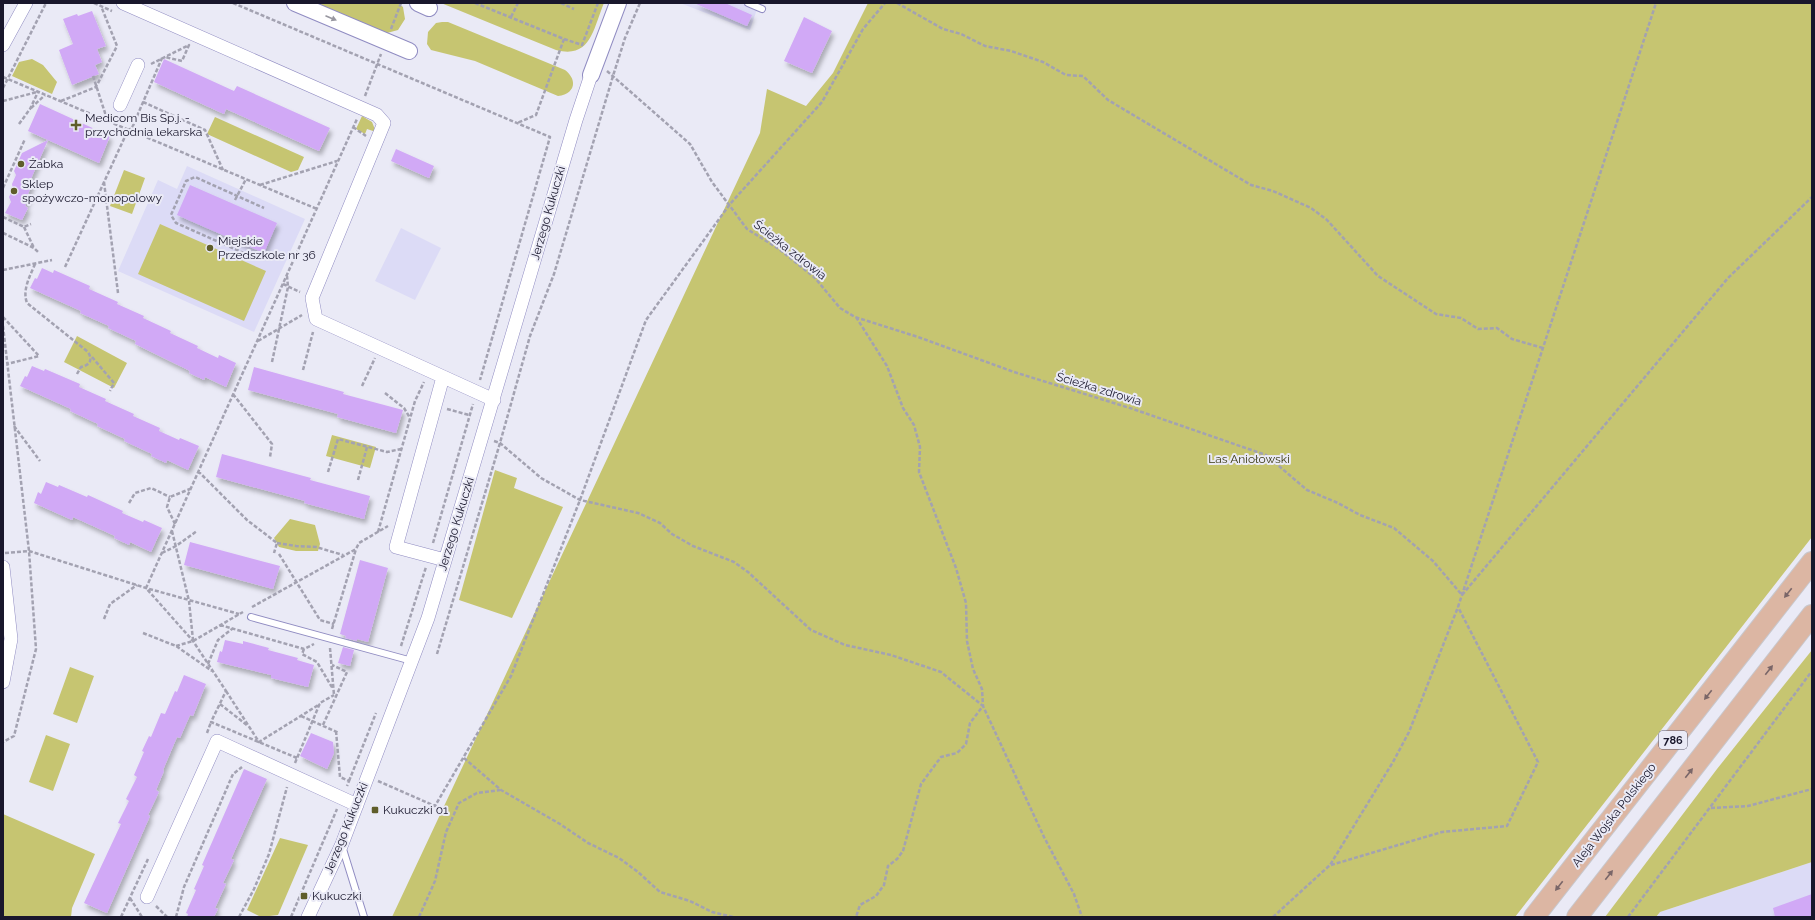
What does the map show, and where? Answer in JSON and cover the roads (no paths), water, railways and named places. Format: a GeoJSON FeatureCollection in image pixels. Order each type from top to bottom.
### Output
{"type":"FeatureCollection","features":[{"type":"Feature","properties":{"kind":"main road","name":"Aleja Wojska Polskiego"},"geometry":{"type":"LineString","coordinates":[[1534,917],[1812,562]]}},
{"type":"Feature","properties":{"kind":"main road","name":"786"},"geometry":{"type":"LineString","coordinates":[[1577,917],[1812,615]]}},
{"type":"Feature","properties":{"kind":"street"},"geometry":{"type":"LineString","coordinates":[[3,45],[26,3]]}},
{"type":"Feature","properties":{"kind":"street"},"geometry":{"type":"LineString","coordinates":[[123,3],[377,115],[384,123],[314,309],[429,371],[494,400]]}},
{"type":"Feature","properties":{"kind":"street"},"geometry":{"type":"LineString","coordinates":[[295,3],[409,51]]}},
{"type":"Feature","properties":{"kind":"street"},"geometry":{"type":"LineString","coordinates":[[591,75],[618,3]]}},
{"type":"Feature","properties":{"kind":"street"},"geometry":{"type":"LineString","coordinates":[[120,105],[142,66]]}},
{"type":"Feature","properties":{"kind":"street","name":"Jerzego Kukuczki"},"geometry":{"type":"LineString","coordinates":[[308,917],[342,844],[428,618],[576,120],[591,75]]}},
{"type":"Feature","properties":{"kind":"street"},"geometry":{"type":"LineString","coordinates":[[443,377],[396,547],[445,560]]}},
{"type":"Feature","properties":{"kind":"street"},"geometry":{"type":"LineString","coordinates":[[3,567],[11,638],[3,682]]}},
{"type":"Feature","properties":{"kind":"street"},"geometry":{"type":"LineString","coordinates":[[147,897],[217,742],[357,805]]}},
{"type":"Feature","properties":{"kind":"lane"},"geometry":{"type":"LineString","coordinates":[[748,3],[762,9]]}},
{"type":"Feature","properties":{"kind":"lane"},"geometry":{"type":"LineString","coordinates":[[251,617],[412,661]]}},
{"type":"Feature","properties":{"kind":"lane"},"geometry":{"type":"LineString","coordinates":[[342,844],[364,917]]}},
{"type":"Feature","properties":{"kind":"place","name":"Medicom Bis Sp.j. - przychodnia lekarska"},"geometry":{"type":"Point","coordinates":[76,125]}},
{"type":"Feature","properties":{"kind":"place","name":"Żabka"},"geometry":{"type":"Point","coordinates":[21,164]}},
{"type":"Feature","properties":{"kind":"place","name":"Sklep spożywczo-monopolowy"},"geometry":{"type":"Point","coordinates":[14,191]}},
{"type":"Feature","properties":{"kind":"place","name":"Miejskie Przedszkole nr 36"},"geometry":{"type":"Point","coordinates":[210,248]}},
{"type":"Feature","properties":{"kind":"place","name":"Kukuczki 01"},"geometry":{"type":"Point","coordinates":[375,810]}},
{"type":"Feature","properties":{"kind":"place","name":"Kukuczki"},"geometry":{"type":"Point","coordinates":[304,896]}},
{"type":"Feature","properties":{"kind":"park label","name":"Las Aniołowski"},"geometry":{"type":"Point","coordinates":[1249,459]}}]}
